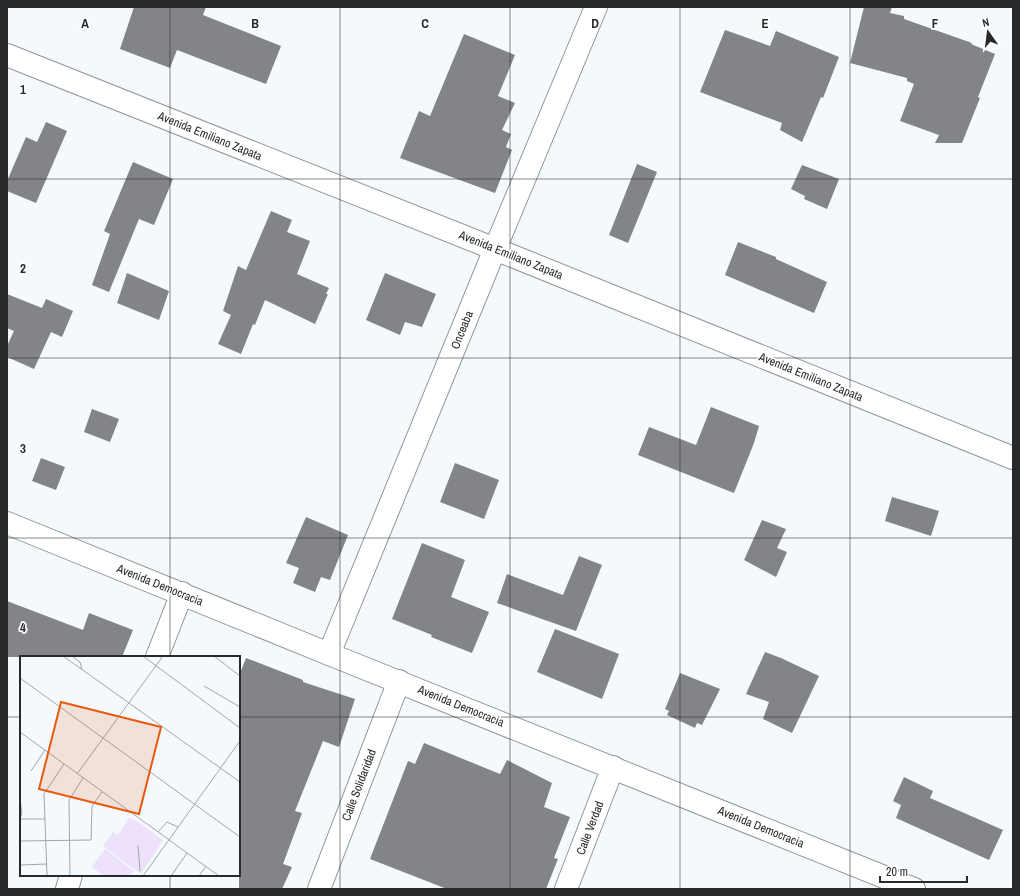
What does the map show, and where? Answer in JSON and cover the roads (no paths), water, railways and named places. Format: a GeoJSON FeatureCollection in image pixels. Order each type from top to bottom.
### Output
{"type":"FeatureCollection","features":[{"type":"Feature","properties":{"kind":"street","name":"Onceaba"},"geometry":{"type":"LineString","coordinates":[[329,654],[596,7]]}},
{"type":"Feature","properties":{"kind":"street","name":"Avenida Emiliano Zapata"},"geometry":{"type":"LineString","coordinates":[[7,55],[495,249],[1013,458]]}},
{"type":"Feature","properties":{"kind":"street","name":"Avenida Democracia"},"geometry":{"type":"LineString","coordinates":[[7,523],[914,889]]}},
{"type":"Feature","properties":{"kind":"street"},"geometry":{"type":"LineString","coordinates":[[157,656],[182,593]]}},
{"type":"Feature","properties":{"kind":"street","name":"Calle Solidaridad"},"geometry":{"type":"LineString","coordinates":[[319,889],[399,681]]}},
{"type":"Feature","properties":{"kind":"street","name":"Calle Verdad"},"geometry":{"type":"LineString","coordinates":[[566,889],[613,767]]}},
{"type":"Feature","properties":{"kind":"street"},"geometry":{"type":"LineString","coordinates":[[66,889],[71,876]]}}]}
